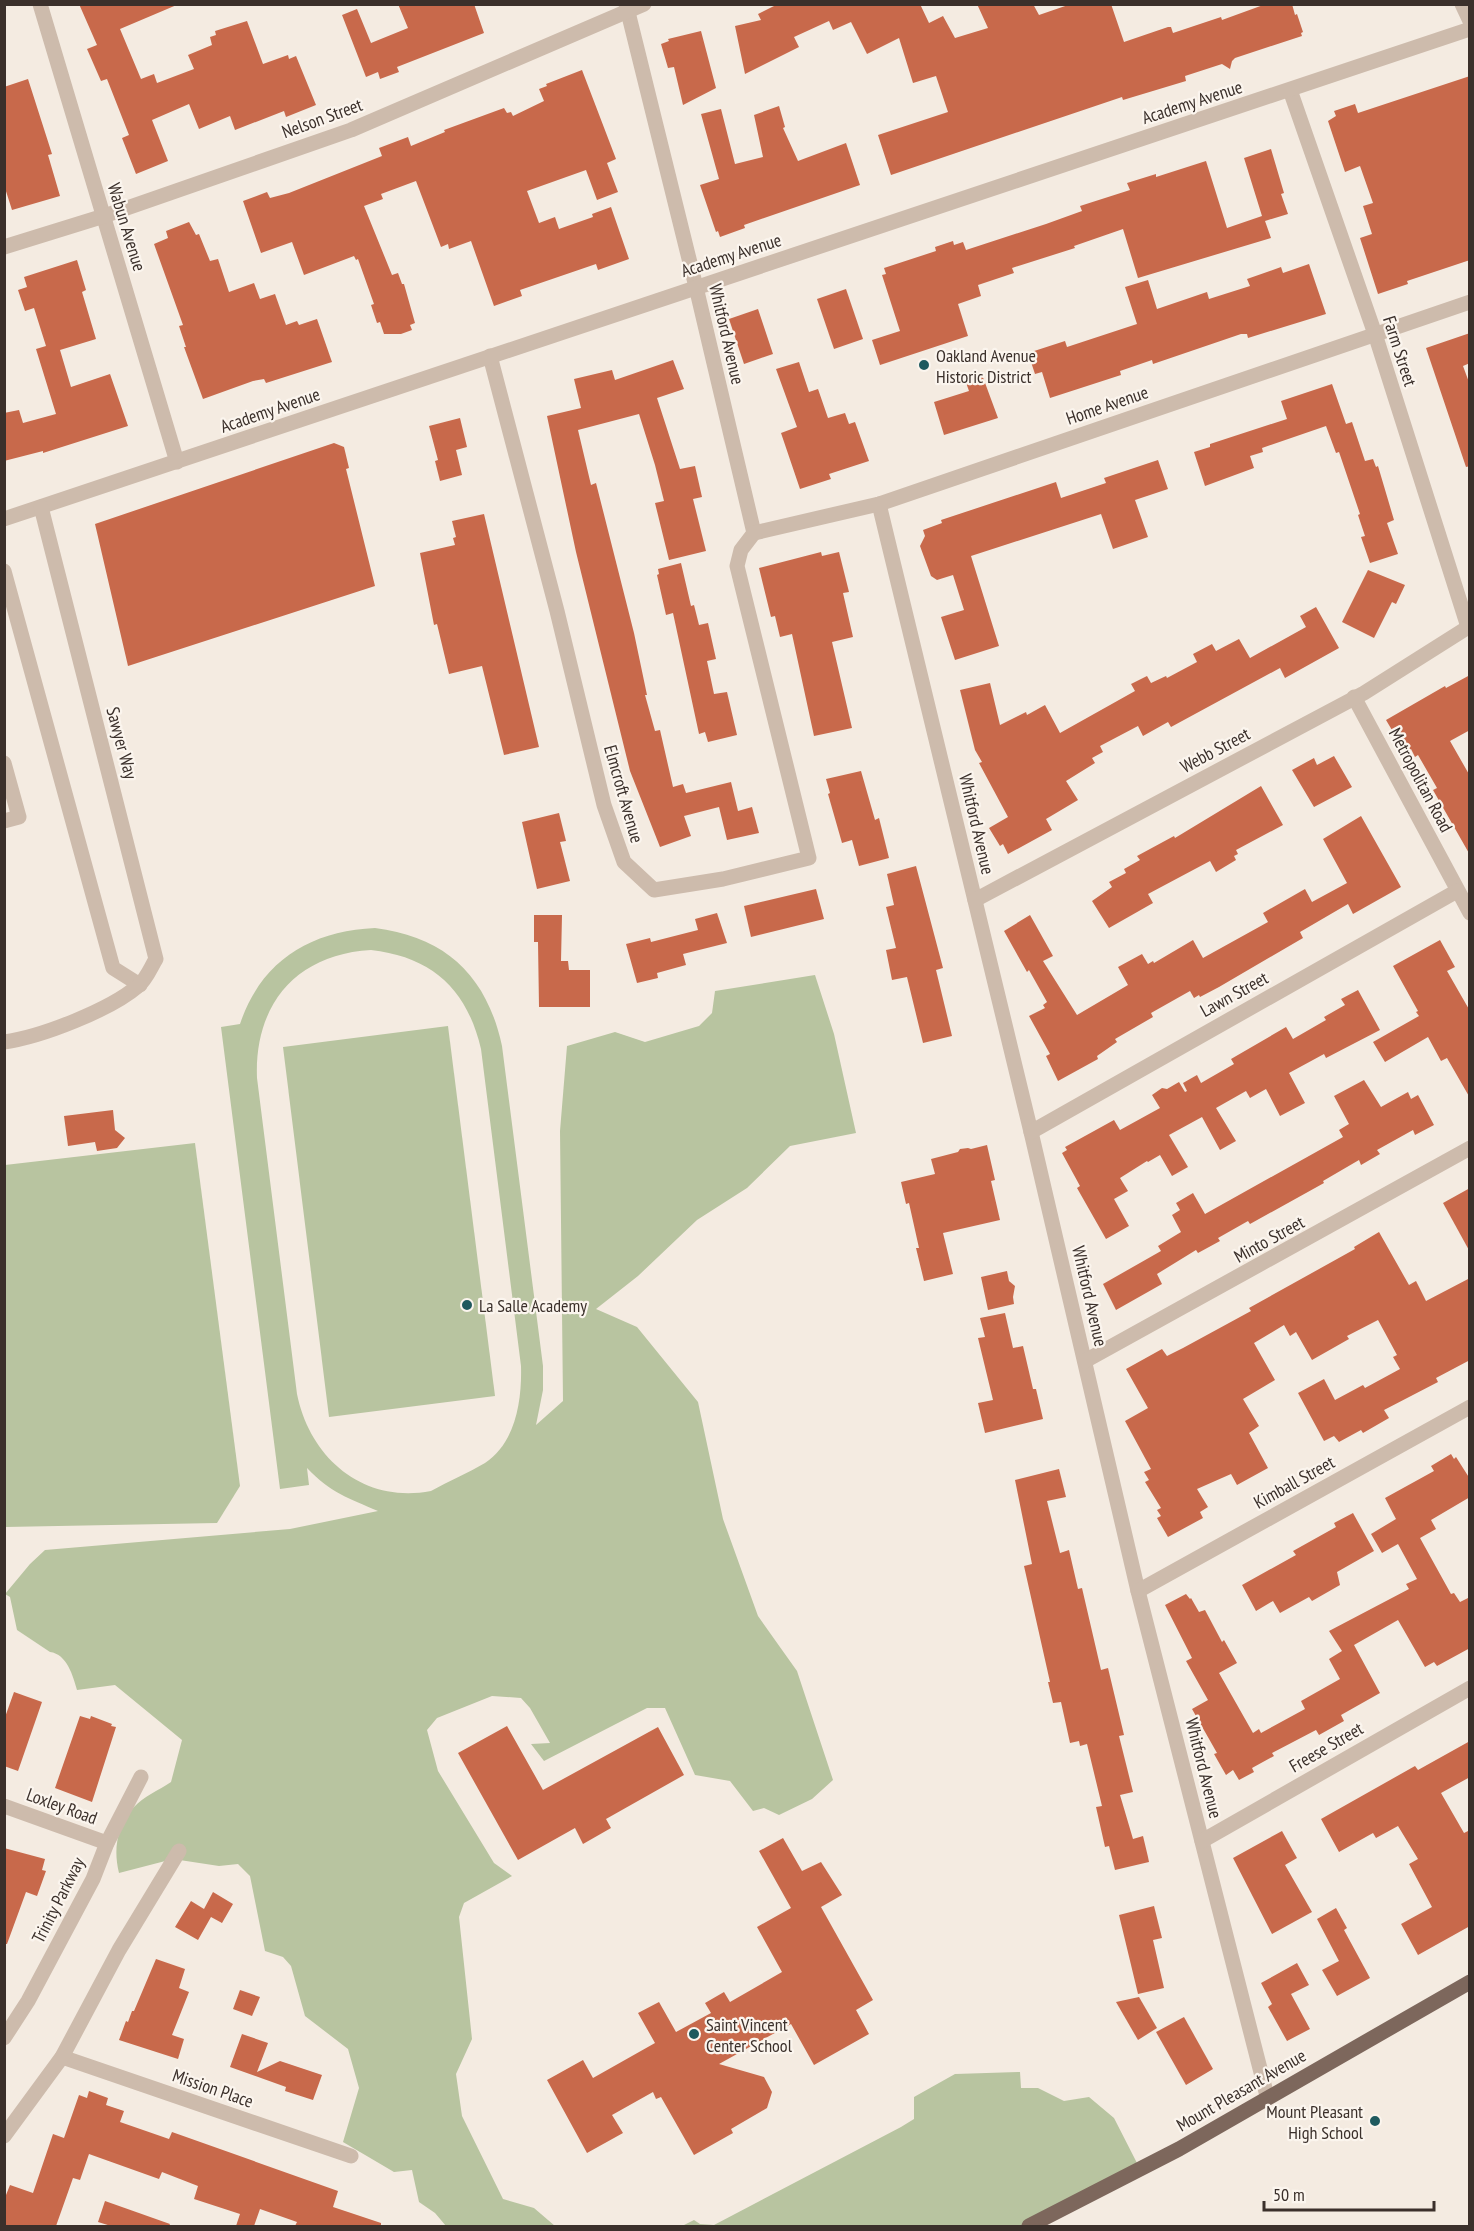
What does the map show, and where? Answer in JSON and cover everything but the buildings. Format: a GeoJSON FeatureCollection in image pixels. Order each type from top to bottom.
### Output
{"type":"FeatureCollection","features":[{"type":"Feature","properties":{"kind":"main road","name":"Mount Pleasant Avenue"},"geometry":{"type":"LineString","coordinates":[[1029,2226],[1179,2149],[1267,2096],[1470,1982]]}},
{"type":"Feature","properties":{"kind":"street","name":"Wabun Avenue"},"geometry":{"type":"LineString","coordinates":[[40,4],[177,462]]}},
{"type":"Feature","properties":{"kind":"street","name":"Nelson Street"},"geometry":{"type":"LineString","coordinates":[[4,247],[104,216],[351,130],[627,8],[644,4]]}},
{"type":"Feature","properties":{"kind":"street"},"geometry":{"type":"LineString","coordinates":[[1461,4],[1470,21]]}},
{"type":"Feature","properties":{"kind":"street","name":"Whitford Avenue"},"geometry":{"type":"LineString","coordinates":[[627,8],[754,533]]}},
{"type":"Feature","properties":{"kind":"street","name":"Academy Avenue"},"geometry":{"type":"LineString","coordinates":[[4,519],[1470,29]]}},
{"type":"Feature","properties":{"kind":"street","name":"Farm Street"},"geometry":{"type":"LineString","coordinates":[[1290,90],[1375,334],[1469,627]]}},
{"type":"Feature","properties":{"kind":"street","name":"Home Avenue"},"geometry":{"type":"LineString","coordinates":[[754,533],[879,504],[1470,302]]}},
{"type":"Feature","properties":{"kind":"street","name":"Elmcroft Avenue"},"geometry":{"type":"LineString","coordinates":[[490,356],[604,805],[624,862],[654,890],[723,879],[809,858],[738,566],[741,550],[754,533]]}},
{"type":"Feature","properties":{"kind":"street","name":"Whitford Avenue"},"geometry":{"type":"LineString","coordinates":[[879,504],[1031,1132],[1138,1591],[1267,2096]]}},
{"type":"Feature","properties":{"kind":"street","name":"Sawyer Way"},"geometry":{"type":"LineString","coordinates":[[4,1042],[59,1026],[104,1007],[140,986],[156,959],[41,507]]}},
{"type":"Feature","properties":{"kind":"street"},"geometry":{"type":"LineString","coordinates":[[4,571],[113,968],[140,986]]}},
{"type":"Feature","properties":{"kind":"street","name":"Webb Street"},"geometry":{"type":"LineString","coordinates":[[975,900],[1354,697],[1469,627]]}},
{"type":"Feature","properties":{"kind":"street","name":"Metropolitan Road"},"geometry":{"type":"LineString","coordinates":[[1354,697],[1470,914]]}},
{"type":"Feature","properties":{"kind":"street"},"geometry":{"type":"LineString","coordinates":[[4,763],[19,817],[4,821]]}},
{"type":"Feature","properties":{"kind":"street","name":"Lawn Street"},"geometry":{"type":"LineString","coordinates":[[1031,1132],[1457,891]]}},
{"type":"Feature","properties":{"kind":"street","name":"Minto Street"},"geometry":{"type":"LineString","coordinates":[[1085,1361],[1470,1148]]}},
{"type":"Feature","properties":{"kind":"street","name":"Kimball Street"},"geometry":{"type":"LineString","coordinates":[[1138,1591],[1470,1407]]}},
{"type":"Feature","properties":{"kind":"street","name":"Freese Street"},"geometry":{"type":"LineString","coordinates":[[1202,1841],[1470,1688]]}},
{"type":"Feature","properties":{"kind":"street","name":"Trinity Parkway"},"geometry":{"type":"LineString","coordinates":[[4,2038],[28,2001],[93,1879],[107,1843],[141,1777]]}},
{"type":"Feature","properties":{"kind":"street","name":"Loxley Road"},"geometry":{"type":"LineString","coordinates":[[4,1806],[107,1843]]}},
{"type":"Feature","properties":{"kind":"street"},"geometry":{"type":"LineString","coordinates":[[4,2136],[62,2057],[119,1950],[179,1851]]}},
{"type":"Feature","properties":{"kind":"street","name":"Mission Place"},"geometry":{"type":"LineString","coordinates":[[62,2057],[351,2156]]}},
{"type":"Feature","properties":{"kind":"green space"},"geometry":{"type":"Polygon","coordinates":[[[375,928],[400,933],[423,940],[442,951],[460,964],[474,980],[486,999],[495,1021],[502,1046],[543,1366],[543,1390],[536,1425],[563,1401],[560,1131],[567,1046],[615,1032],[645,1042],[699,1026],[712,1013],[715,991],[815,975],[834,1034],[856,1133],[790,1146],[747,1188],[697,1220],[638,1276],[596,1309],[637,1327],[698,1402],[723,1519],[758,1616],[797,1671],[833,1780],[812,1799],[779,1815],[764,1808],[753,1811],[730,1781],[695,1775],[665,1708],[647,1708],[544,1761],[531,1744],[550,1743],[530,1708],[521,1698],[492,1696],[437,1718],[427,1730],[438,1771],[494,1863],[512,1876],[464,1903],[459,1917],[472,2039],[456,2074],[462,2116],[503,2199],[534,2208],[555,2226],[446,2226],[435,2213],[419,2202],[412,2170],[394,2172],[343,2142],[359,2088],[348,2049],[305,2016],[291,1966],[283,1957],[265,1951],[250,1876],[238,1864],[219,1866],[173,1859],[119,1873],[116,1855],[120,1830],[128,1814],[138,1803],[171,1782],[182,1740],[115,1685],[77,1690],[68,1666],[61,1657],[17,1630],[10,1597],[5,1594],[45,1550],[290,1529],[378,1511],[332,1489],[307,1468],[309,1485],[280,1489],[221,1027],[240,1024],[249,1002],[261,983],[291,954],[329,935],[375,928]],[[371,950],[322,961],[302,973],[285,988],[272,1006],[263,1027],[258,1051],[257,1078],[297,1394],[304,1417],[314,1438],[327,1456],[343,1471],[362,1483],[383,1490],[406,1493],[431,1491],[479,1467],[495,1454],[504,1444],[515,1419],[520,1392],[521,1366],[481,1049],[475,1028],[456,993],[444,980],[412,960],[371,950]]]}},
{"type":"Feature","properties":{"kind":"green space"},"geometry":{"type":"Polygon","coordinates":[[[448,1026],[495,1396],[329,1417],[283,1047],[448,1026]]]}},
{"type":"Feature","properties":{"kind":"green space"},"geometry":{"type":"Polygon","coordinates":[[[195,1143],[240,1486],[217,1523],[5,1527],[5,1165],[195,1143]]]}},
{"type":"Feature","properties":{"kind":"green space"},"geometry":{"type":"Polygon","coordinates":[[[1020,2072],[1021,2088],[1038,2088],[1064,2101],[1089,2097],[1114,2118],[1138,2165],[1033,2226],[682,2226],[694,2220],[700,2224],[714,2225],[901,2127],[914,2119],[914,2097],[955,2074],[1020,2072]]]}},
{"type":"Feature","properties":{"kind":"place","name":"Oakland Avenue Historic District"},"geometry":{"type":"Point","coordinates":[924,365]}},
{"type":"Feature","properties":{"kind":"place","name":"La Salle Academy"},"geometry":{"type":"Point","coordinates":[467,1305]}},
{"type":"Feature","properties":{"kind":"place","name":"Saint Vincent Center School"},"geometry":{"type":"Point","coordinates":[694,2034]}},
{"type":"Feature","properties":{"kind":"place","name":"Mount Pleasant High School"},"geometry":{"type":"Point","coordinates":[1375,2121]}}]}
